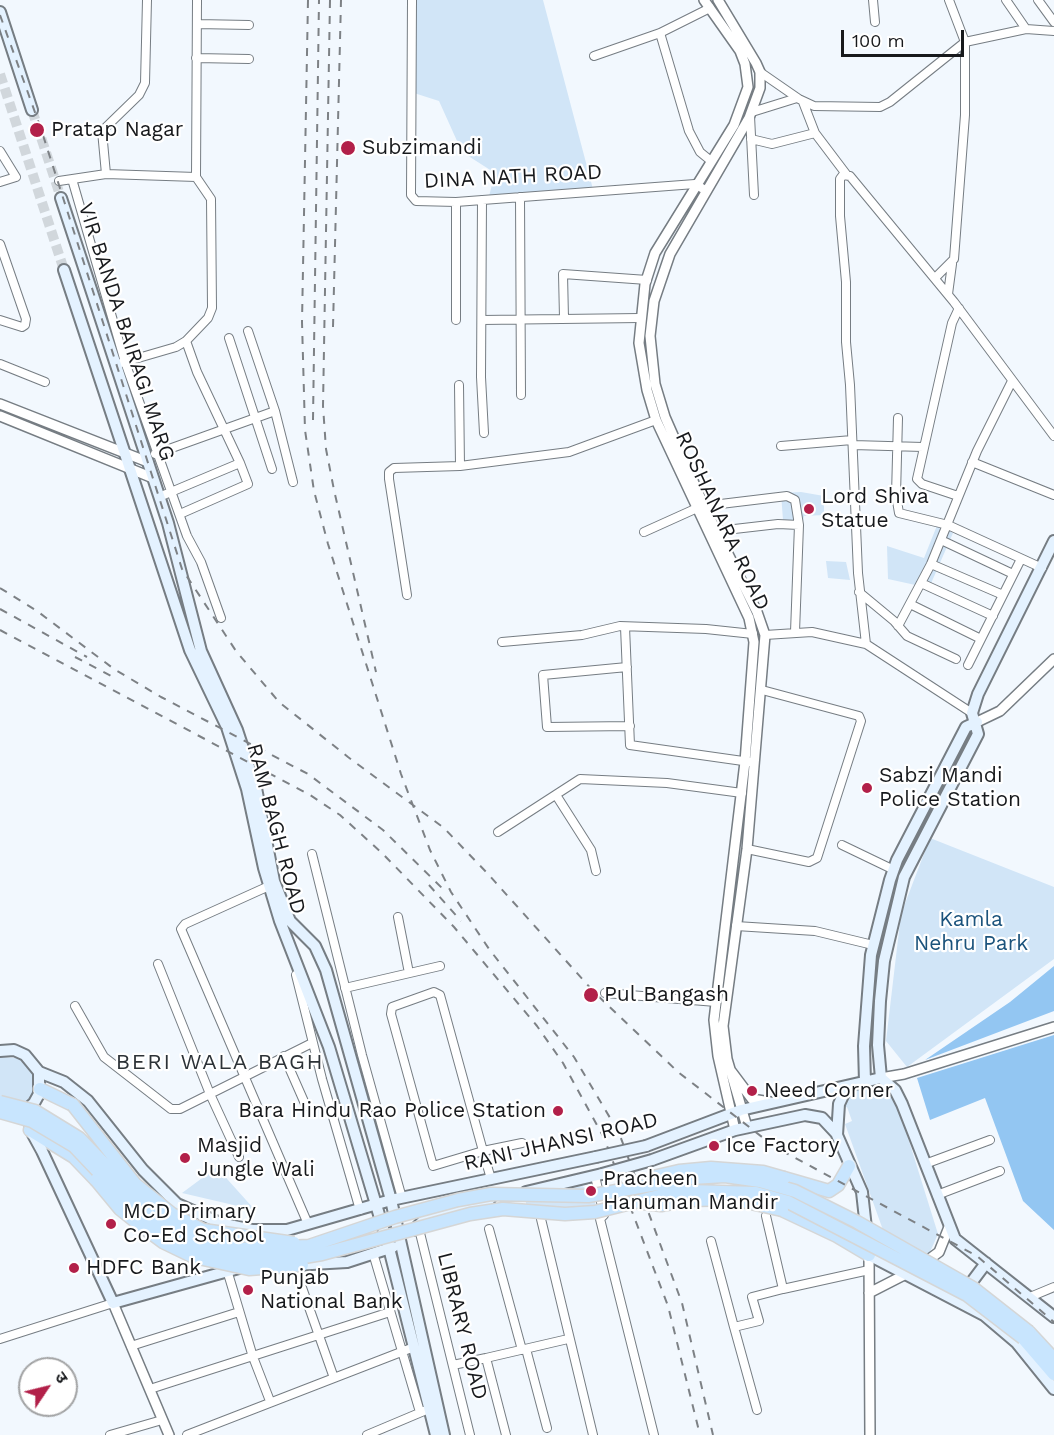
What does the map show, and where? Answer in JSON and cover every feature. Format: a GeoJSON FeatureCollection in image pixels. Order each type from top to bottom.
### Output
{"type":"FeatureCollection","features":[{"type":"Feature","properties":{"kind":"main road"},"geometry":{"type":"LineString","coordinates":[[0,12],[32,110]]}},
{"type":"Feature","properties":{"kind":"main road","name":"VIR BANDA BAIRAGI MARG"},"geometry":{"type":"LineString","coordinates":[[61,198],[121,363],[153,478]]}},
{"type":"Feature","properties":{"kind":"main road","name":"VIR BANDA BAIRAGI MARG"},"geometry":{"type":"LineString","coordinates":[[64,270],[129,468]]}},
{"type":"Feature","properties":{"kind":"main road","name":"RAM BAGH ROAD"},"geometry":{"type":"LineString","coordinates":[[129,468],[190,650],[227,727],[247,789],[269,886],[285,921],[319,953],[337,1005],[391,1200],[444,1435]]}},
{"type":"Feature","properties":{"kind":"main road","name":"RAM BAGH ROAD"},"geometry":{"type":"LineString","coordinates":[[153,478],[201,651],[237,730],[256,788],[289,944],[329,1047],[389,1248],[414,1347],[425,1410],[436,1435]]}},
{"type":"Feature","properties":{"kind":"main road"},"geometry":{"type":"LineString","coordinates":[[865,1082],[866,995],[873,945],[892,875],[966,727],[974,717],[987,674],[1054,541]]}},
{"type":"Feature","properties":{"kind":"main road"},"geometry":{"type":"LineString","coordinates":[[974,717],[978,734],[902,884],[884,961],[879,1001],[878,1045],[881,1078],[896,1090],[909,1117],[949,1227],[957,1242],[1054,1317]]}},
{"type":"Feature","properties":{"kind":"main road"},"geometry":{"type":"LineString","coordinates":[[892,875],[902,884]]}},
{"type":"Feature","properties":{"kind":"main road"},"geometry":{"type":"LineString","coordinates":[[316,1010],[337,1005]]}},
{"type":"Feature","properties":{"kind":"main road","name":"RANI JHANSI ROAD"},"geometry":{"type":"LineString","coordinates":[[2,1048],[25,1055],[39,1072],[64,1082],[88,1101],[143,1170],[177,1204],[220,1223],[252,1230],[287,1230],[391,1200],[646,1146],[736,1112],[770,1102],[881,1078]]}},
{"type":"Feature","properties":{"kind":"main road"},"geometry":{"type":"LineString","coordinates":[[4,1115],[27,1111],[34,1103],[40,1089],[39,1072]]}},
{"type":"Feature","properties":{"kind":"main road"},"geometry":{"type":"LineString","coordinates":[[847,1087],[838,1104],[837,1135],[862,1192],[868,1255]]}},
{"type":"Feature","properties":{"kind":"main road"},"geometry":{"type":"LineString","coordinates":[[40,1089],[73,1105],[135,1184],[172,1214],[203,1230],[309,1246]]}},
{"type":"Feature","properties":{"kind":"main road"},"geometry":{"type":"LineString","coordinates":[[0,1102],[35,1111],[72,1134],[136,1197],[161,1217],[195,1236],[241,1249],[309,1246],[458,1200],[510,1193],[588,1196],[691,1178],[725,1176],[759,1181],[795,1191],[857,1222],[973,1288],[1029,1332],[1054,1359]]}},
{"type":"Feature","properties":{"kind":"main road"},"geometry":{"type":"LineString","coordinates":[[4,1115],[74,1157],[114,1202],[162,1242],[206,1261],[240,1268],[264,1269],[304,1264],[322,1254]]}},
{"type":"Feature","properties":{"kind":"main road"},"geometry":{"type":"LineString","coordinates":[[4,1115],[32,1121],[74,1146],[129,1204],[157,1227],[193,1246],[240,1259],[298,1258],[322,1254],[470,1214],[503,1209],[565,1214],[595,1212],[689,1191],[724,1190],[756,1193],[788,1202],[967,1295],[1023,1338],[1054,1374]]}},
{"type":"Feature","properties":{"kind":"main road","name":"RANI JHANSI ROAD"},"geometry":{"type":"LineString","coordinates":[[113,1303],[230,1269],[346,1262],[400,1244],[425,1219],[483,1201],[598,1175],[652,1160],[747,1127],[805,1115],[816,1115],[828,1123],[837,1135]]}},
{"type":"Feature","properties":{"kind":"main road"},"geometry":{"type":"LineString","coordinates":[[30,1130],[113,1303]]}},
{"type":"Feature","properties":{"kind":"main road"},"geometry":{"type":"LineString","coordinates":[[634,1188],[652,1177],[693,1169],[744,1170],[784,1178],[829,1191],[838,1185],[849,1166]]}},
{"type":"Feature","properties":{"kind":"main road"},"geometry":{"type":"LineString","coordinates":[[632,1203],[661,1205],[712,1198],[747,1200],[800,1218],[984,1315],[1002,1329],[1034,1362],[1054,1389]]}},
{"type":"Feature","properties":{"kind":"main road"},"geometry":{"type":"LineString","coordinates":[[230,1269],[252,1230]]}},
{"type":"Feature","properties":{"kind":"main road"},"geometry":{"type":"LineString","coordinates":[[957,1302],[986,1263]]}},
{"type":"Feature","properties":{"kind":"street"},"geometry":{"type":"LineString","coordinates":[[106,174],[102,131],[139,95],[145,84],[147,0]]}},
{"type":"Feature","properties":{"kind":"street"},"geometry":{"type":"LineString","coordinates":[[121,363],[176,347],[186,341],[208,318],[212,308],[211,199],[196,177],[197,0]]}},
{"type":"Feature","properties":{"kind":"street","name":"DINA NATH ROAD"},"geometry":{"type":"LineString","coordinates":[[412,0],[411,195],[420,202],[456,202],[695,184]]}},
{"type":"Feature","properties":{"kind":"street"},"geometry":{"type":"LineString","coordinates":[[717,0],[744,39],[760,72],[800,100],[820,107],[885,105],[965,42],[1026,29],[1054,31]]}},
{"type":"Feature","properties":{"kind":"street"},"geometry":{"type":"LineString","coordinates":[[873,0],[875,22]]}},
{"type":"Feature","properties":{"kind":"street"},"geometry":{"type":"LineString","coordinates":[[948,294],[965,115],[965,42],[949,0]]}},
{"type":"Feature","properties":{"kind":"street"},"geometry":{"type":"LineString","coordinates":[[1006,0],[1026,29]]}},
{"type":"Feature","properties":{"kind":"street"},"geometry":{"type":"LineString","coordinates":[[1038,0],[1054,22]]}},
{"type":"Feature","properties":{"kind":"street"},"geometry":{"type":"LineString","coordinates":[[594,56],[660,33],[707,4]]}},
{"type":"Feature","properties":{"kind":"street","name":"ROSHANARA ROAD"},"geometry":{"type":"LineString","coordinates":[[707,4],[740,51],[745,64],[748,87],[737,118],[661,241],[646,280],[640,318],[641,360],[656,420],[700,508],[717,531],[757,612],[765,635],[762,690],[742,793],[716,1002],[715,1034],[736,1112],[747,1127]]}},
{"type":"Feature","properties":{"kind":"street"},"geometry":{"type":"LineString","coordinates":[[197,24],[249,25]]}},
{"type":"Feature","properties":{"kind":"street"},"geometry":{"type":"LineString","coordinates":[[660,33],[689,131],[700,152],[711,161]]}},
{"type":"Feature","properties":{"kind":"street"},"geometry":{"type":"LineString","coordinates":[[196,58],[249,59]]}},
{"type":"Feature","properties":{"kind":"street","name":"ROSHANARA ROAD"},"geometry":{"type":"LineString","coordinates":[[735,1130],[736,1112],[723,1026],[747,849],[753,634],[749,618],[700,508],[664,417],[656,384],[650,336],[654,301],[664,267],[705,190],[751,114],[760,88],[760,72]]}},
{"type":"Feature","properties":{"kind":"street"},"geometry":{"type":"LineString","coordinates":[[754,195],[751,114],[800,100]]}},
{"type":"Feature","properties":{"kind":"street"},"geometry":{"type":"LineString","coordinates":[[800,100],[815,133],[846,174],[853,179],[948,294],[1054,436]]}},
{"type":"Feature","properties":{"kind":"street"},"geometry":{"type":"LineString","coordinates":[[751,139],[772,144],[815,133]]}},
{"type":"Feature","properties":{"kind":"street"},"geometry":{"type":"LineString","coordinates":[[0,151],[16,177],[0,182]]}},
{"type":"Feature","properties":{"kind":"street"},"geometry":{"type":"LineString","coordinates":[[59,181],[106,174],[196,177]]}},
{"type":"Feature","properties":{"kind":"street"},"geometry":{"type":"LineString","coordinates":[[846,174],[840,179],[840,216],[846,282],[846,342],[859,592],[866,644]]}},
{"type":"Feature","properties":{"kind":"street"},"geometry":{"type":"LineString","coordinates":[[72,179],[121,363],[221,618]]}},
{"type":"Feature","properties":{"kind":"street"},"geometry":{"type":"LineString","coordinates":[[695,184],[705,190]]}},
{"type":"Feature","properties":{"kind":"street"},"geometry":{"type":"LineString","coordinates":[[520,197],[521,395]]}},
{"type":"Feature","properties":{"kind":"street"},"geometry":{"type":"LineString","coordinates":[[482,200],[481,381],[484,433]]}},
{"type":"Feature","properties":{"kind":"street"},"geometry":{"type":"LineString","coordinates":[[456,202],[456,320]]}},
{"type":"Feature","properties":{"kind":"street"},"geometry":{"type":"LineString","coordinates":[[0,244],[26,319],[26,325],[22,327],[0,320]]}},
{"type":"Feature","properties":{"kind":"street"},"geometry":{"type":"LineString","coordinates":[[935,278],[952,264]]}},
{"type":"Feature","properties":{"kind":"street"},"geometry":{"type":"LineString","coordinates":[[0,266],[9,269]]}},
{"type":"Feature","properties":{"kind":"street"},"geometry":{"type":"LineString","coordinates":[[564,318],[563,274],[646,280]]}},
{"type":"Feature","properties":{"kind":"street"},"geometry":{"type":"LineString","coordinates":[[958,496],[918,482],[917,475],[952,323],[959,308]]}},
{"type":"Feature","properties":{"kind":"street"},"geometry":{"type":"LineString","coordinates":[[482,320],[640,318]]}},
{"type":"Feature","properties":{"kind":"street"},"geometry":{"type":"LineString","coordinates":[[248,331],[275,411],[292,482]]}},
{"type":"Feature","properties":{"kind":"street"},"geometry":{"type":"LineString","coordinates":[[229,338],[273,469]]}},
{"type":"Feature","properties":{"kind":"street"},"geometry":{"type":"LineString","coordinates":[[180,514],[248,484],[197,372],[186,341]]}},
{"type":"Feature","properties":{"kind":"street"},"geometry":{"type":"LineString","coordinates":[[0,364],[45,382]]}},
{"type":"Feature","properties":{"kind":"street"},"geometry":{"type":"LineString","coordinates":[[898,626],[931,564],[972,462],[1012,381]]}},
{"type":"Feature","properties":{"kind":"street"},"geometry":{"type":"LineString","coordinates":[[459,385],[460,466]]}},
{"type":"Feature","properties":{"kind":"street"},"geometry":{"type":"LineString","coordinates":[[0,404],[147,460],[158,453],[275,411]]}},
{"type":"Feature","properties":{"kind":"street"},"geometry":{"type":"LineString","coordinates":[[0,416],[153,478]]}},
{"type":"Feature","properties":{"kind":"street"},"geometry":{"type":"LineString","coordinates":[[898,418],[898,512],[948,525],[1042,568]]}},
{"type":"Feature","properties":{"kind":"street"},"geometry":{"type":"LineString","coordinates":[[407,595],[389,472],[402,466],[460,466],[580,449],[656,420]]}},
{"type":"Feature","properties":{"kind":"street"},"geometry":{"type":"LineString","coordinates":[[781,446],[853,443],[923,447]]}},
{"type":"Feature","properties":{"kind":"street"},"geometry":{"type":"LineString","coordinates":[[972,462],[1054,495]]}},
{"type":"Feature","properties":{"kind":"street"},"geometry":{"type":"LineString","coordinates":[[159,497],[240,463]]}},
{"type":"Feature","properties":{"kind":"street"},"geometry":{"type":"LineString","coordinates":[[644,532],[700,508],[791,497],[797,503],[800,525],[795,632]]}},
{"type":"Feature","properties":{"kind":"street"},"geometry":{"type":"LineString","coordinates":[[717,531],[778,524],[800,525]]}},
{"type":"Feature","properties":{"kind":"street"},"geometry":{"type":"LineString","coordinates":[[941,540],[1013,574]]}},
{"type":"Feature","properties":{"kind":"street"},"geometry":{"type":"LineString","coordinates":[[968,665],[1021,559]]}},
{"type":"Feature","properties":{"kind":"street"},"geometry":{"type":"LineString","coordinates":[[931,564],[1003,595]]}},
{"type":"Feature","properties":{"kind":"street"},"geometry":{"type":"LineString","coordinates":[[921,584],[993,616]]}},
{"type":"Feature","properties":{"kind":"street"},"geometry":{"type":"LineString","coordinates":[[859,592],[907,636],[956,659]]}},
{"type":"Feature","properties":{"kind":"street"},"geometry":{"type":"LineString","coordinates":[[910,604],[981,639]]}},
{"type":"Feature","properties":{"kind":"street"},"geometry":{"type":"LineString","coordinates":[[502,642],[582,635],[606,628],[625,627],[706,629],[753,634]]}},
{"type":"Feature","properties":{"kind":"street"},"geometry":{"type":"LineString","coordinates":[[625,627],[630,744],[749,762]]}},
{"type":"Feature","properties":{"kind":"street"},"geometry":{"type":"LineString","coordinates":[[765,635],[795,632],[830,635],[866,644],[974,717],[1000,711],[1054,659]]}},
{"type":"Feature","properties":{"kind":"street"},"geometry":{"type":"LineString","coordinates":[[627,667],[543,675],[547,727],[630,726]]}},
{"type":"Feature","properties":{"kind":"street"},"geometry":{"type":"LineString","coordinates":[[747,849],[810,862],[817,858],[861,721],[859,716],[762,690]]}},
{"type":"Feature","properties":{"kind":"street"},"geometry":{"type":"LineString","coordinates":[[498,832],[580,779],[667,783],[742,793]]}},
{"type":"Feature","properties":{"kind":"street"},"geometry":{"type":"LineString","coordinates":[[556,795],[591,850],[596,871]]}},
{"type":"Feature","properties":{"kind":"street"},"geometry":{"type":"LineString","coordinates":[[842,845],[892,875]]}},
{"type":"Feature","properties":{"kind":"street"},"geometry":{"type":"LineString","coordinates":[[312,854],[345,988],[402,1198]]}},
{"type":"Feature","properties":{"kind":"street"},"geometry":{"type":"LineString","coordinates":[[269,886],[185,924],[181,929],[309,1224]]}},
{"type":"Feature","properties":{"kind":"street"},"geometry":{"type":"LineString","coordinates":[[398,918],[409,973]]}},
{"type":"Feature","properties":{"kind":"street"},"geometry":{"type":"LineString","coordinates":[[736,926],[815,931],[873,945]]}},
{"type":"Feature","properties":{"kind":"street"},"geometry":{"type":"LineString","coordinates":[[289,944],[312,1043],[360,1210]]}},
{"type":"Feature","properties":{"kind":"street"},"geometry":{"type":"LineString","coordinates":[[158,964],[210,1094],[238,1156]]}},
{"type":"Feature","properties":{"kind":"street"},"geometry":{"type":"LineString","coordinates":[[345,988],[440,966]]}},
{"type":"Feature","properties":{"kind":"street"},"geometry":{"type":"LineString","coordinates":[[491,1179],[483,1151],[440,995],[434,992],[392,1007],[391,1014],[433,1166],[483,1151],[522,1143]]}},
{"type":"Feature","properties":{"kind":"street"},"geometry":{"type":"LineString","coordinates":[[605,993],[716,1002]]}},
{"type":"Feature","properties":{"kind":"street"},"geometry":{"type":"LineString","coordinates":[[75,1006],[104,1057],[167,1108],[180,1108],[312,1043]]}},
{"type":"Feature","properties":{"kind":"street"},"geometry":{"type":"LineString","coordinates":[[881,1078],[904,1074],[1054,1027]]}},
{"type":"Feature","properties":{"kind":"street"},"geometry":{"type":"LineString","coordinates":[[284,1056],[306,1106]]}},
{"type":"Feature","properties":{"kind":"street"},"geometry":{"type":"LineString","coordinates":[[730,1069],[752,1099],[770,1102]]}},
{"type":"Feature","properties":{"kind":"street"},"geometry":{"type":"LineString","coordinates":[[896,1090],[904,1074]]}},
{"type":"Feature","properties":{"kind":"street"},"geometry":{"type":"LineString","coordinates":[[926,1164],[990,1140]]}},
{"type":"Feature","properties":{"kind":"street"},"geometry":{"type":"LineString","coordinates":[[937,1195],[1000,1171]]}},
{"type":"Feature","properties":{"kind":"street"},"geometry":{"type":"LineString","coordinates":[[598,1175],[604,1215],[600,1219],[654,1435]]}},
{"type":"Feature","properties":{"kind":"street"},"geometry":{"type":"LineString","coordinates":[[766,1216],[783,1289]]}},
{"type":"Feature","properties":{"kind":"street"},"geometry":{"type":"LineString","coordinates":[[541,1219],[568,1339],[593,1435]]}},
{"type":"Feature","properties":{"kind":"street","name":"LIBRARY ROAD"},"geometry":{"type":"LineString","coordinates":[[418,1225],[470,1435]]}},
{"type":"Feature","properties":{"kind":"street"},"geometry":{"type":"LineString","coordinates":[[869,1293],[906,1275],[939,1252],[949,1227]]}},
{"type":"Feature","properties":{"kind":"street"},"geometry":{"type":"LineString","coordinates":[[489,1229],[547,1428]]}},
{"type":"Feature","properties":{"kind":"street"},"geometry":{"type":"LineString","coordinates":[[711,1241],[757,1410]]}},
{"type":"Feature","properties":{"kind":"street"},"geometry":{"type":"LineString","coordinates":[[367,1435],[425,1410],[402,1352],[373,1253]]}},
{"type":"Feature","properties":{"kind":"street"},"geometry":{"type":"LineString","coordinates":[[868,1255],[870,1435]]}},
{"type":"Feature","properties":{"kind":"street"},"geometry":{"type":"LineString","coordinates":[[294,1265],[333,1378]]}},
{"type":"Feature","properties":{"kind":"street"},"geometry":{"type":"LineString","coordinates":[[230,1269],[239,1312],[270,1401]]}},
{"type":"Feature","properties":{"kind":"street"},"geometry":{"type":"LineString","coordinates":[[734,1327],[759,1321],[752,1297],[869,1270]]}},
{"type":"Feature","properties":{"kind":"street"},"geometry":{"type":"LineString","coordinates":[[1030,1297],[1054,1287]]}},
{"type":"Feature","properties":{"kind":"street"},"geometry":{"type":"LineString","coordinates":[[0,1339],[113,1303],[169,1435]]}},
{"type":"Feature","properties":{"kind":"street"},"geometry":{"type":"LineString","coordinates":[[131,1346],[239,1312]]}},
{"type":"Feature","properties":{"kind":"street"},"geometry":{"type":"LineString","coordinates":[[150,1389],[390,1312]]}},
{"type":"Feature","properties":{"kind":"street"},"geometry":{"type":"LineString","coordinates":[[453,1365],[568,1339]]}},
{"type":"Feature","properties":{"kind":"street"},"geometry":{"type":"LineString","coordinates":[[187,1435],[414,1347]]}},
{"type":"Feature","properties":{"kind":"street"},"geometry":{"type":"LineString","coordinates":[[486,1358],[506,1435]]}},
{"type":"Feature","properties":{"kind":"street"},"geometry":{"type":"LineString","coordinates":[[110,1435],[162,1420]]}},
{"type":"Feature","properties":{"kind":"green space"},"geometry":{"type":"Polygon","coordinates":[[[415,0],[543,0],[594,193],[487,204],[495,173],[462,152],[439,101],[414,93],[415,0]]]}},
{"type":"Feature","properties":{"kind":"green space"},"geometry":{"type":"Polygon","coordinates":[[[801,492],[824,496],[824,515],[804,516],[803,522],[783,520],[781,493],[801,492]]]}},
{"type":"Feature","properties":{"kind":"green space"},"geometry":{"type":"Polygon","coordinates":[[[938,523],[953,533],[929,588],[888,579],[887,546],[924,558],[938,523]]]}},
{"type":"Feature","properties":{"kind":"green space"},"geometry":{"type":"Polygon","coordinates":[[[826,561],[846,562],[850,580],[828,578],[826,561]]]}},
{"type":"Feature","properties":{"kind":"green space","name":"Kamla Nehru Park"},"geometry":{"type":"Polygon","coordinates":[[[930,838],[1054,887],[1054,959],[907,1067],[886,1041],[901,914],[930,838]]]}},
{"type":"Feature","properties":{"kind":"green space"},"geometry":{"type":"Polygon","coordinates":[[[0,1057],[18,1058],[31,1070],[35,1079],[35,1091],[25,1105],[0,1110],[0,1057]]]}},
{"type":"Feature","properties":{"kind":"green space"},"geometry":{"type":"Polygon","coordinates":[[[877,1084],[883,1085],[895,1096],[938,1234],[930,1252],[923,1259],[911,1263],[894,1252],[888,1244],[845,1124],[852,1121],[847,1107],[840,1109],[854,1089],[877,1084]]]}},
{"type":"Feature","properties":{"kind":"green space"},"geometry":{"type":"Polygon","coordinates":[[[217,1167],[228,1180],[255,1210],[182,1193],[217,1167]]]}},
{"type":"Feature","properties":{"kind":"green space"},"geometry":{"type":"Polygon","coordinates":[[[582,1186],[585,1188],[588,1201],[594,1199],[599,1217],[557,1218],[528,1213],[525,1198],[582,1186]]]}},
{"type":"Feature","properties":{"kind":"shaded area"},"geometry":{"type":"Polygon","coordinates":[[[1054,966],[1054,1011],[925,1060],[1010,1002],[1054,966]]]}},
{"type":"Feature","properties":{"kind":"shaded area"},"geometry":{"type":"Polygon","coordinates":[[[1054,1035],[1054,1230],[1023,1201],[985,1098],[930,1120],[917,1078],[1054,1035]]]}},
{"type":"Feature","properties":{"kind":"tunnel"},"geometry":{"type":"LineString","coordinates":[[0,74],[64,270]]}},
{"type":"Feature","properties":{"kind":"tunnel"},"geometry":{"type":"LineString","coordinates":[[32,110],[61,198]]}},
{"type":"Feature","properties":{"kind":"railway"},"geometry":{"type":"LineString","coordinates":[[308,0],[302,322],[305,430],[314,491],[328,544],[401,774],[430,850],[451,892],[489,949],[574,1057],[619,1133],[682,1303],[713,1435]]}},
{"type":"Feature","properties":{"kind":"railway"},"geometry":{"type":"LineString","coordinates":[[313,420],[319,0]]}},
{"type":"Feature","properties":{"kind":"railway"},"geometry":{"type":"LineString","coordinates":[[330,0],[323,406],[326,449],[334,490],[376,672]]}},
{"type":"Feature","properties":{"kind":"railway"},"geometry":{"type":"LineString","coordinates":[[333,327],[341,0]]}},
{"type":"Feature","properties":{"kind":"railway"},"geometry":{"type":"LineString","coordinates":[[0,15],[41,129],[182,569],[236,651],[279,702],[348,757],[444,828],[594,992],[678,1072],[775,1147],[977,1256],[1054,1322]]}},
{"type":"Feature","properties":{"kind":"railway"},"geometry":{"type":"LineString","coordinates":[[0,588],[37,611],[114,669],[161,697],[308,774],[383,830],[444,890]]}},
{"type":"Feature","properties":{"kind":"railway"},"geometry":{"type":"LineString","coordinates":[[0,609],[87,657]]}},
{"type":"Feature","properties":{"kind":"railway"},"geometry":{"type":"LineString","coordinates":[[0,630],[310,795],[340,815],[382,853],[454,927],[537,1026],[563,1063],[604,1138],[668,1306],[700,1435]]}},
{"type":"Feature","properties":{"kind":"railway"},"geometry":{"type":"LineString","coordinates":[[75,657],[117,679]]}},
{"type":"Feature","properties":{"kind":"railway"},"geometry":{"type":"LineString","coordinates":[[429,885],[461,921]]}},
{"type":"Feature","properties":{"kind":"place","name":"Pratap Nagar"},"geometry":{"type":"Point","coordinates":[37,130]}},
{"type":"Feature","properties":{"kind":"place","name":"Subzimandi"},"geometry":{"type":"Point","coordinates":[348,148]}},
{"type":"Feature","properties":{"kind":"place","name":"Lord Shiva Statue"},"geometry":{"type":"Point","coordinates":[809,509]}},
{"type":"Feature","properties":{"kind":"place","name":"Sabzi Mandi Police Station"},"geometry":{"type":"Point","coordinates":[867,788]}},
{"type":"Feature","properties":{"kind":"place","name":"Pul Bangash"},"geometry":{"type":"Point","coordinates":[591,995]}},
{"type":"Feature","properties":{"kind":"place","name":"Need Corner"},"geometry":{"type":"Point","coordinates":[752,1091]}},
{"type":"Feature","properties":{"kind":"place","name":"Bara Hindu Rao Police Station"},"geometry":{"type":"Point","coordinates":[558,1111]}},
{"type":"Feature","properties":{"kind":"place","name":"Ice Factory"},"geometry":{"type":"Point","coordinates":[714,1146]}},
{"type":"Feature","properties":{"kind":"place","name":"Masjid Jungle Wali"},"geometry":{"type":"Point","coordinates":[185,1158]}},
{"type":"Feature","properties":{"kind":"place","name":"Pracheen Hanuman Mandir"},"geometry":{"type":"Point","coordinates":[591,1191]}},
{"type":"Feature","properties":{"kind":"place","name":"MCD Primary Co-Ed School"},"geometry":{"type":"Point","coordinates":[111,1224]}},
{"type":"Feature","properties":{"kind":"place","name":"HDFC Bank"},"geometry":{"type":"Point","coordinates":[74,1268]}},
{"type":"Feature","properties":{"kind":"place","name":"Punjab National Bank"},"geometry":{"type":"Point","coordinates":[248,1290]}},
{"type":"Feature","properties":{"kind":"district","name":"BERI WALA BAGH"},"geometry":{"type":"Point","coordinates":[220,1063]}}]}
